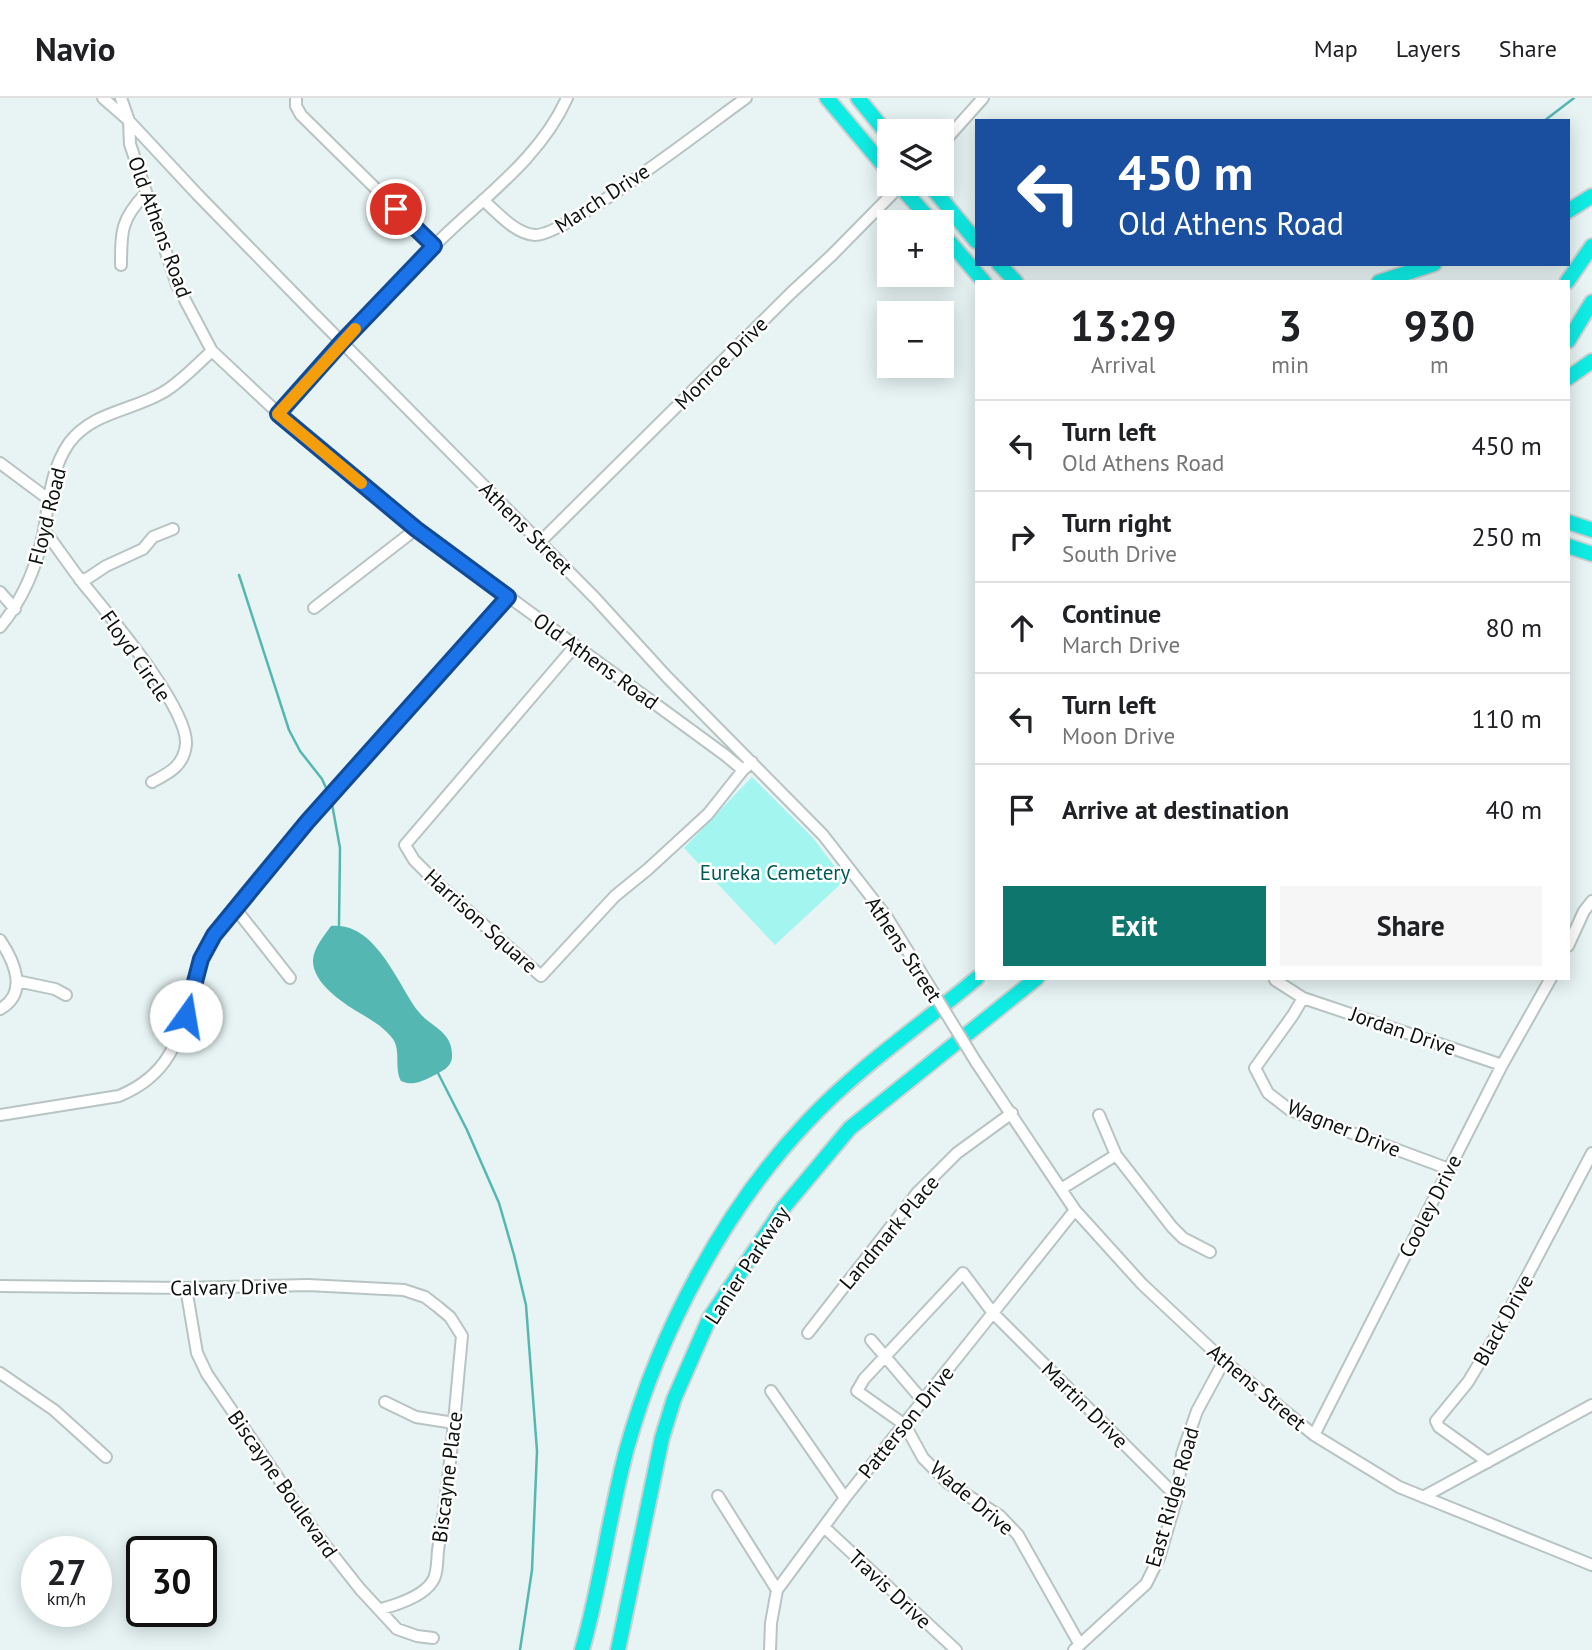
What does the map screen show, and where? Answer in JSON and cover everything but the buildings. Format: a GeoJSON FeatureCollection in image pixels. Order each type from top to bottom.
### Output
{"type":"FeatureCollection","features":[{"type":"Feature","properties":{"kind":"highway"},"geometry":{"type":"LineString","coordinates":[[827,98],[877,158]]}},
{"type":"Feature","properties":{"kind":"highway"},"geometry":{"type":"LineString","coordinates":[[858,98],[877,121]]}},
{"type":"Feature","properties":{"kind":"highway"},"geometry":{"type":"LineString","coordinates":[[910,196],[922,210]]}},
{"type":"Feature","properties":{"kind":"highway"},"geometry":{"type":"LineString","coordinates":[[939,196],[975,240]]}},
{"type":"Feature","properties":{"kind":"highway"},"geometry":{"type":"LineString","coordinates":[[1570,210],[1592,196]]}},
{"type":"Feature","properties":{"kind":"highway"},"geometry":{"type":"LineString","coordinates":[[1568,280],[1592,246]]}},
{"type":"Feature","properties":{"kind":"highway"},"geometry":{"type":"LineString","coordinates":[[954,247],[982,280]]}},
{"type":"Feature","properties":{"kind":"highway"},"geometry":{"type":"LineString","coordinates":[[1001,266],[1014,280]]}},
{"type":"Feature","properties":{"kind":"highway"},"geometry":{"type":"LineString","coordinates":[[1385,280],[1428,266]]}},
{"type":"Feature","properties":{"kind":"highway"},"geometry":{"type":"LineString","coordinates":[[1570,338],[1592,302]]}},
{"type":"Feature","properties":{"kind":"highway"},"geometry":{"type":"LineString","coordinates":[[1570,377],[1592,361]]}},
{"type":"Feature","properties":{"kind":"highway"},"geometry":{"type":"LineString","coordinates":[[1570,523],[1592,530]]}},
{"type":"Feature","properties":{"kind":"highway"},"geometry":{"type":"LineString","coordinates":[[1570,547],[1592,554]]}},
{"type":"Feature","properties":{"kind":"highway","name":"Lanier Parkway"},"geometry":{"type":"LineString","coordinates":[[582,1650],[595,1605],[627,1449],[648,1384],[686,1296],[715,1243],[744,1199],[806,1122],[851,1079],[975,980]]}},
{"type":"Feature","properties":{"kind":"highway","name":"Lanier Parkway"},"geometry":{"type":"LineString","coordinates":[[618,1650],[662,1438],[674,1399],[709,1319],[784,1207],[850,1128],[1035,980]]}},
{"type":"Feature","properties":{"kind":"street"},"geometry":{"type":"LineString","coordinates":[[103,98],[129,121]]}},
{"type":"Feature","properties":{"kind":"street","name":"Athens Street"},"geometry":{"type":"LineString","coordinates":[[121,98],[129,121],[823,835],[886,916],[976,1062],[1075,1210],[1142,1284],[1224,1361],[1314,1435],[1399,1487],[1592,1566]]}},
{"type":"Feature","properties":{"kind":"street"},"geometry":{"type":"LineString","coordinates":[[296,98],[300,115],[434,246]]}},
{"type":"Feature","properties":{"kind":"street"},"geometry":{"type":"LineString","coordinates":[[278,414],[434,246],[505,181],[550,130],[567,98]]}},
{"type":"Feature","properties":{"kind":"street","name":"March Drive"},"geometry":{"type":"LineString","coordinates":[[483,200],[520,231],[542,235],[558,229],[631,181],[746,98]]}},
{"type":"Feature","properties":{"kind":"street"},"geometry":{"type":"LineString","coordinates":[[954,131],[983,98]]}},
{"type":"Feature","properties":{"kind":"street","name":"Old Athens Road"},"geometry":{"type":"LineString","coordinates":[[129,121],[130,144],[177,285],[212,351],[278,414],[416,529],[743,770]]}},
{"type":"Feature","properties":{"kind":"street"},"geometry":{"type":"LineString","coordinates":[[121,265],[121,232],[124,222],[131,209],[146,193]]}},
{"type":"Feature","properties":{"kind":"street","name":"Monroe Drive"},"geometry":{"type":"LineString","coordinates":[[540,542],[791,293],[832,256],[889,196]]}},
{"type":"Feature","properties":{"kind":"street","name":"Floyd Road"},"geometry":{"type":"LineString","coordinates":[[0,626],[15,609],[30,580],[44,530],[47,498],[62,456],[85,426],[162,393],[212,351]]}},
{"type":"Feature","properties":{"kind":"street"},"geometry":{"type":"LineString","coordinates":[[0,463],[47,498]]}},
{"type":"Feature","properties":{"kind":"street"},"geometry":{"type":"LineString","coordinates":[[80,580],[143,549],[153,537],[173,528]]}},
{"type":"Feature","properties":{"kind":"street"},"geometry":{"type":"LineString","coordinates":[[314,608],[416,529]]}},
{"type":"Feature","properties":{"kind":"street","name":"Floyd Circle"},"geometry":{"type":"LineString","coordinates":[[44,530],[80,580],[138,650],[177,715],[186,741],[183,757],[174,770],[152,782]]}},
{"type":"Feature","properties":{"kind":"street"},"geometry":{"type":"LineString","coordinates":[[0,592],[15,609]]}},
{"type":"Feature","properties":{"kind":"street"},"geometry":{"type":"LineString","coordinates":[[0,1115],[119,1096],[135,1089],[163,1066],[186,1016],[201,959],[214,935],[307,822],[508,597]]}},
{"type":"Feature","properties":{"kind":"street","name":"Harrison Square"},"geometry":{"type":"LineString","coordinates":[[576,646],[405,845],[414,860],[439,885],[541,976],[615,897],[708,814],[743,770]]}},
{"type":"Feature","properties":{"kind":"street"},"geometry":{"type":"LineString","coordinates":[[743,770],[752,762]]}},
{"type":"Feature","properties":{"kind":"street"},"geometry":{"type":"LineString","coordinates":[[1570,942],[1584,911],[1592,901]]}},
{"type":"Feature","properties":{"kind":"street"},"geometry":{"type":"LineString","coordinates":[[235,908],[290,978]]}},
{"type":"Feature","properties":{"kind":"street"},"geometry":{"type":"LineString","coordinates":[[0,940],[13,959],[17,981],[12,999],[0,1009]]}},
{"type":"Feature","properties":{"kind":"street","name":"Jordan Drive"},"geometry":{"type":"LineString","coordinates":[[1275,980],[1303,998],[1502,1065]]}},
{"type":"Feature","properties":{"kind":"street","name":"Cooley Drive"},"geometry":{"type":"LineString","coordinates":[[1314,1435],[1502,1065],[1549,980]]}},
{"type":"Feature","properties":{"kind":"street"},"geometry":{"type":"LineString","coordinates":[[17,981],[55,989],[66,995]]}},
{"type":"Feature","properties":{"kind":"street","name":"Wagner Drive"},"geometry":{"type":"LineString","coordinates":[[1303,998],[1255,1068],[1268,1093],[1290,1110],[1449,1169]]}},
{"type":"Feature","properties":{"kind":"street","name":"Landmark Place"},"geometry":{"type":"LineString","coordinates":[[808,1333],[916,1193],[957,1153],[1012,1114]]}},
{"type":"Feature","properties":{"kind":"street"},"geometry":{"type":"LineString","coordinates":[[1099,1115],[1116,1155],[1172,1227],[1183,1238],[1210,1252]]}},
{"type":"Feature","properties":{"kind":"street","name":"Black Drive"},"geometry":{"type":"LineString","coordinates":[[1488,1462],[1439,1427],[1436,1421],[1468,1382],[1495,1337],[1592,1153]]}},
{"type":"Feature","properties":{"kind":"street"},"geometry":{"type":"LineString","coordinates":[[1061,1189],[1116,1155]]}},
{"type":"Feature","properties":{"kind":"street","name":"Patterson Drive"},"geometry":{"type":"LineString","coordinates":[[771,1650],[771,1623],[777,1590],[845,1498],[1075,1210]]}},
{"type":"Feature","properties":{"kind":"street","name":"Martin Drive"},"geometry":{"type":"LineString","coordinates":[[884,1355],[963,1273],[993,1313],[1177,1497]]}},
{"type":"Feature","properties":{"kind":"street","name":"Calvary Drive"},"geometry":{"type":"LineString","coordinates":[[0,1286],[186,1288],[308,1285],[404,1290],[425,1297],[450,1317]]}},
{"type":"Feature","properties":{"kind":"street","name":"Biscayne Boulevard"},"geometry":{"type":"LineString","coordinates":[[186,1288],[197,1353],[206,1374],[315,1532],[360,1589],[397,1629],[433,1638]]}},
{"type":"Feature","properties":{"kind":"street","name":"Biscayne Place"},"geometry":{"type":"LineString","coordinates":[[381,1609],[404,1602],[433,1582],[444,1518],[463,1336],[450,1317]]}},
{"type":"Feature","properties":{"kind":"street"},"geometry":{"type":"LineString","coordinates":[[871,1340],[923,1401]]}},
{"type":"Feature","properties":{"kind":"street"},"geometry":{"type":"LineString","coordinates":[[884,1355],[857,1391],[905,1425]]}},
{"type":"Feature","properties":{"kind":"street","name":"East Ridge Road"},"geometry":{"type":"LineString","coordinates":[[1077,1647],[1146,1584],[1159,1558],[1177,1497],[1186,1441],[1197,1411],[1224,1361]]}},
{"type":"Feature","properties":{"kind":"street"},"geometry":{"type":"LineString","coordinates":[[0,1373],[54,1410],[106,1457]]}},
{"type":"Feature","properties":{"kind":"street"},"geometry":{"type":"LineString","coordinates":[[771,1391],[845,1498]]}},
{"type":"Feature","properties":{"kind":"street"},"geometry":{"type":"LineString","coordinates":[[384,1402],[416,1417],[454,1423]]}},
{"type":"Feature","properties":{"kind":"street"},"geometry":{"type":"LineString","coordinates":[[1423,1497],[1592,1405]]}},
{"type":"Feature","properties":{"kind":"street","name":"Wade Drive"},"geometry":{"type":"LineString","coordinates":[[905,1425],[923,1458],[948,1483],[1000,1516],[1018,1535],[1077,1647]]}},
{"type":"Feature","properties":{"kind":"street"},"geometry":{"type":"LineString","coordinates":[[718,1496],[777,1590]]}},
{"type":"Feature","properties":{"kind":"street","name":"Travis Drive"},"geometry":{"type":"LineString","coordinates":[[824,1527],[956,1650]]}},
{"type":"Feature","properties":{"kind":"green space","name":"Eureka Cemetery"},"geometry":{"type":"Polygon","coordinates":[[[752,777],[813,838],[845,880],[775,945],[684,848],[752,777]]]}},
{"type":"Feature","properties":{"kind":"shaded area"},"geometry":{"type":"Polygon","coordinates":[[[331,926],[347,927],[360,933],[383,956],[418,1011],[449,1041],[452,1056],[445,1069],[416,1083],[401,1081],[393,1039],[377,1024],[336,997],[322,983],[317,976],[313,960],[317,946],[331,926]]]}},
{"type":"Feature","properties":{"kind":"waterway"},"geometry":{"type":"LineString","coordinates":[[1547,119],[1574,98]]}},
{"type":"Feature","properties":{"kind":"waterway"},"geometry":{"type":"LineString","coordinates":[[239,575],[289,730],[327,790]]}},
{"type":"Feature","properties":{"kind":"waterway"},"geometry":{"type":"LineString","coordinates":[[332,804],[340,848],[339,925]]}},
{"type":"Feature","properties":{"kind":"waterway"},"geometry":{"type":"LineString","coordinates":[[438,1073],[499,1203],[526,1305],[537,1451],[532,1570],[520,1650]]}},
{"type":"Feature","properties":{"kind":"slow traffic"},"geometry":{"type":"LineString","coordinates":[[355,329],[278,414],[361,483]]}},
{"type":"Feature","properties":{"kind":"route"},"geometry":{"type":"LineString","coordinates":[[186,1016],[201,959],[214,935],[307,822],[508,597],[416,529],[278,414],[434,246],[396,209]]}}]}
